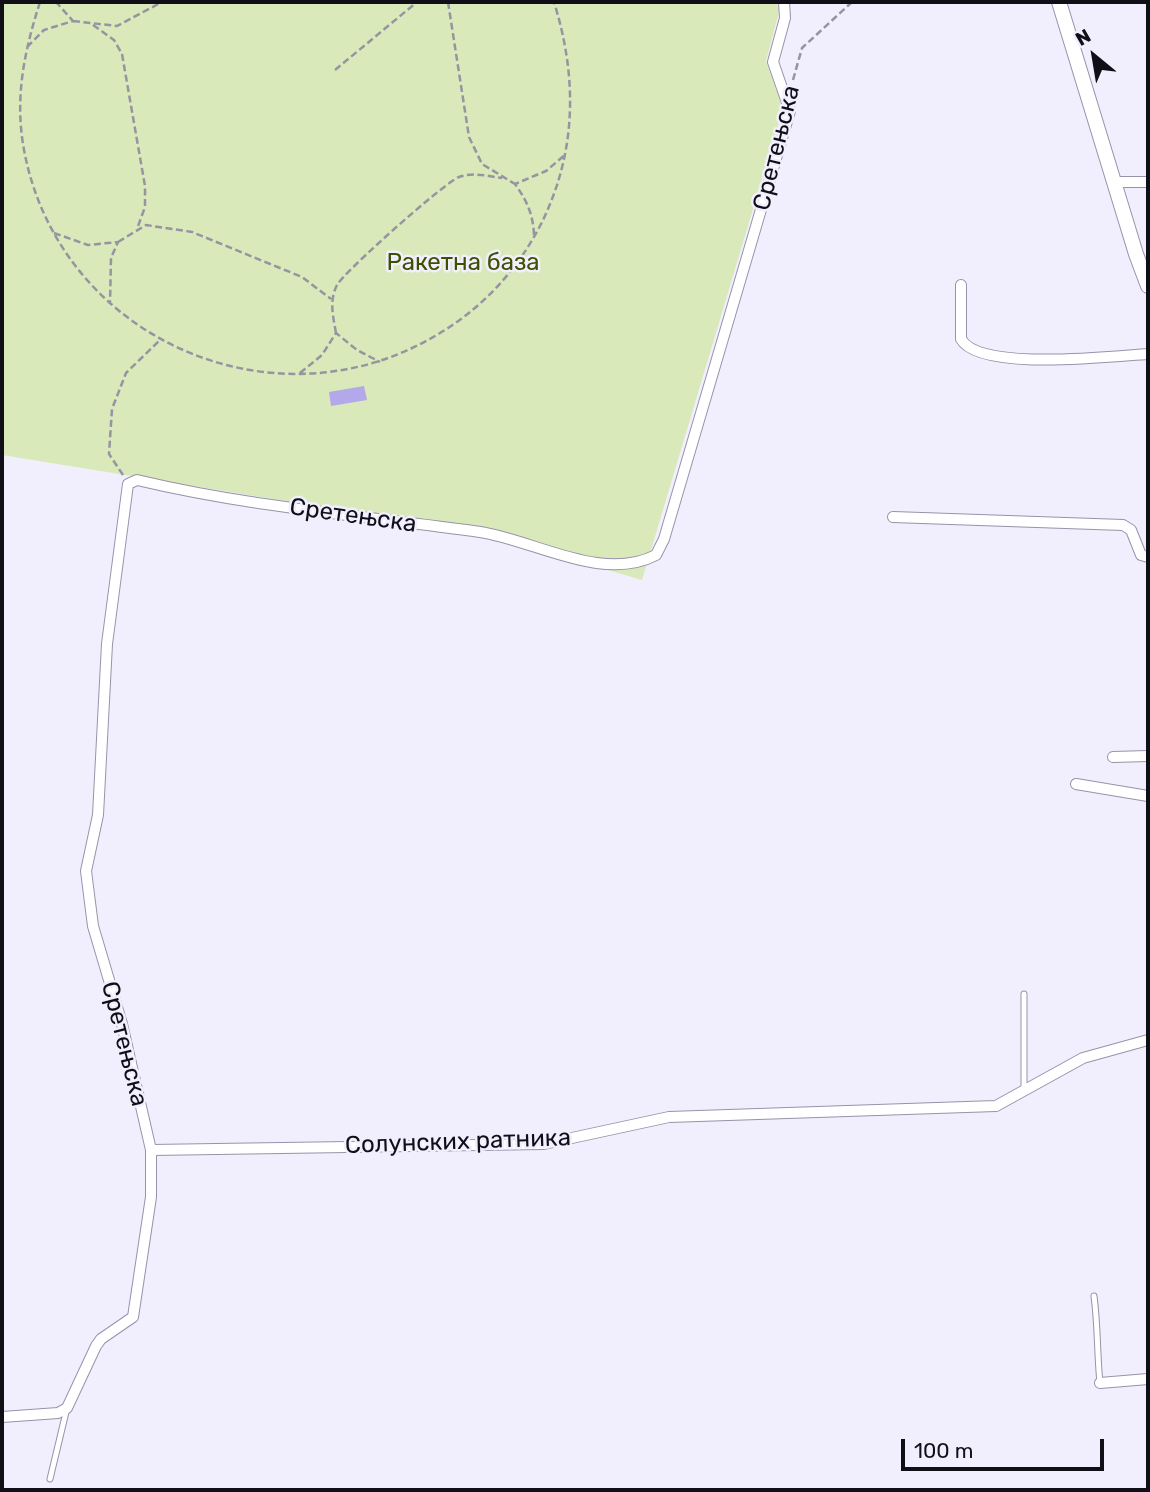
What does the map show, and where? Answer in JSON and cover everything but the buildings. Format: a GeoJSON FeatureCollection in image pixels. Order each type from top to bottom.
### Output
{"type":"FeatureCollection","features":[{"type":"Feature","properties":{"kind":"street"},"geometry":{"type":"LineString","coordinates":[[784,2],[785,18],[773,54],[774,68],[788,104]]}},
{"type":"Feature","properties":{"kind":"street"},"geometry":{"type":"LineString","coordinates":[[1059,2],[1148,286]]}},
{"type":"Feature","properties":{"kind":"street","name":"Сретењска"},"geometry":{"type":"LineString","coordinates":[[151,1150],[122,1024],[91,917],[86,872],[98,815],[107,645],[128,484],[137,480],[167,489],[242,503],[483,533],[572,559],[633,564],[656,555],[664,539],[725,327],[755,235],[790,111],[788,104]]}},
{"type":"Feature","properties":{"kind":"street"},"geometry":{"type":"LineString","coordinates":[[1115,182],[1148,182]]}},
{"type":"Feature","properties":{"kind":"street"},"geometry":{"type":"LineString","coordinates":[[961,285],[961,339],[974,351],[1034,361],[1148,355]]}},
{"type":"Feature","properties":{"kind":"street"},"geometry":{"type":"LineString","coordinates":[[893,517],[1123,525],[1131,530],[1141,555],[1148,557]]}},
{"type":"Feature","properties":{"kind":"street"},"geometry":{"type":"LineString","coordinates":[[1113,757],[1148,756]]}},
{"type":"Feature","properties":{"kind":"street"},"geometry":{"type":"LineString","coordinates":[[1076,784],[1148,796]]}},
{"type":"Feature","properties":{"kind":"street","name":"Солунских ратника"},"geometry":{"type":"LineString","coordinates":[[151,1150],[544,1143],[669,1117],[996,1106],[1083,1058],[1148,1040]]}},
{"type":"Feature","properties":{"kind":"street"},"geometry":{"type":"LineString","coordinates":[[2,1417],[58,1413],[68,1408],[101,1339],[129,1322],[135,1312],[151,1197],[151,1150]]}},
{"type":"Feature","properties":{"kind":"street"},"geometry":{"type":"LineString","coordinates":[[1100,1383],[1148,1379]]}},
{"type":"Feature","properties":{"kind":"lane"},"geometry":{"type":"LineString","coordinates":[[1024,994],[1024,1090]]}},
{"type":"Feature","properties":{"kind":"lane"},"geometry":{"type":"LineString","coordinates":[[1094,1296],[1099,1334],[1097,1353],[1100,1383]]}},
{"type":"Feature","properties":{"kind":"lane"},"geometry":{"type":"LineString","coordinates":[[50,1479],[68,1408]]}},
{"type":"Feature","properties":{"kind":"path"},"geometry":{"type":"LineString","coordinates":[[40,2],[24,49],[20,96],[23,144],[34,189],[54,233],[79,271],[110,304],[160,340],[203,360],[238,369],[297,375],[339,372],[380,362],[418,347],[463,318],[511,272],[534,239],[554,198],[566,154],[571,115],[571,76],[565,37],[554,2]]}},
{"type":"Feature","properties":{"kind":"path"},"geometry":{"type":"LineString","coordinates":[[55,2],[73,21]]}},
{"type":"Feature","properties":{"kind":"path"},"geometry":{"type":"LineString","coordinates":[[24,49],[44,30],[73,21],[117,26],[162,2]]}},
{"type":"Feature","properties":{"kind":"path"},"geometry":{"type":"LineString","coordinates":[[335,70],[417,2]]}},
{"type":"Feature","properties":{"kind":"path"},"geometry":{"type":"LineString","coordinates":[[447,2],[469,137],[482,164],[515,184],[527,201],[533,218],[534,239]]}},
{"type":"Feature","properties":{"kind":"path","name":"Сретењска"},"geometry":{"type":"LineString","coordinates":[[788,104],[802,48],[852,2]]}},
{"type":"Feature","properties":{"kind":"path"},"geometry":{"type":"LineString","coordinates":[[93,25],[114,40],[122,54],[145,186],[145,207],[137,230]]}},
{"type":"Feature","properties":{"kind":"path"},"geometry":{"type":"LineString","coordinates":[[515,184],[546,171],[566,154]]}},
{"type":"Feature","properties":{"kind":"path"},"geometry":{"type":"LineString","coordinates":[[380,362],[356,351],[336,333],[331,299],[338,283],[368,251],[457,178],[476,174],[502,178]]}},
{"type":"Feature","properties":{"kind":"path"},"geometry":{"type":"LineString","coordinates":[[54,233],[88,245],[118,242],[146,225],[162,225],[192,232],[302,277],[331,299]]}},
{"type":"Feature","properties":{"kind":"path"},"geometry":{"type":"LineString","coordinates":[[110,304],[111,258],[118,242]]}},
{"type":"Feature","properties":{"kind":"path"},"geometry":{"type":"LineString","coordinates":[[297,375],[322,355],[336,333]]}},
{"type":"Feature","properties":{"kind":"path"},"geometry":{"type":"LineString","coordinates":[[128,484],[109,454],[112,409],[127,373],[160,340]]}},
{"type":"Feature","properties":{"kind":"green space","name":"Ракетна база"},"geometry":{"type":"Polygon","coordinates":[[[2,2],[777,2],[779,12],[766,61],[783,109],[642,580],[483,533],[2,455],[2,2]]]}}]}
